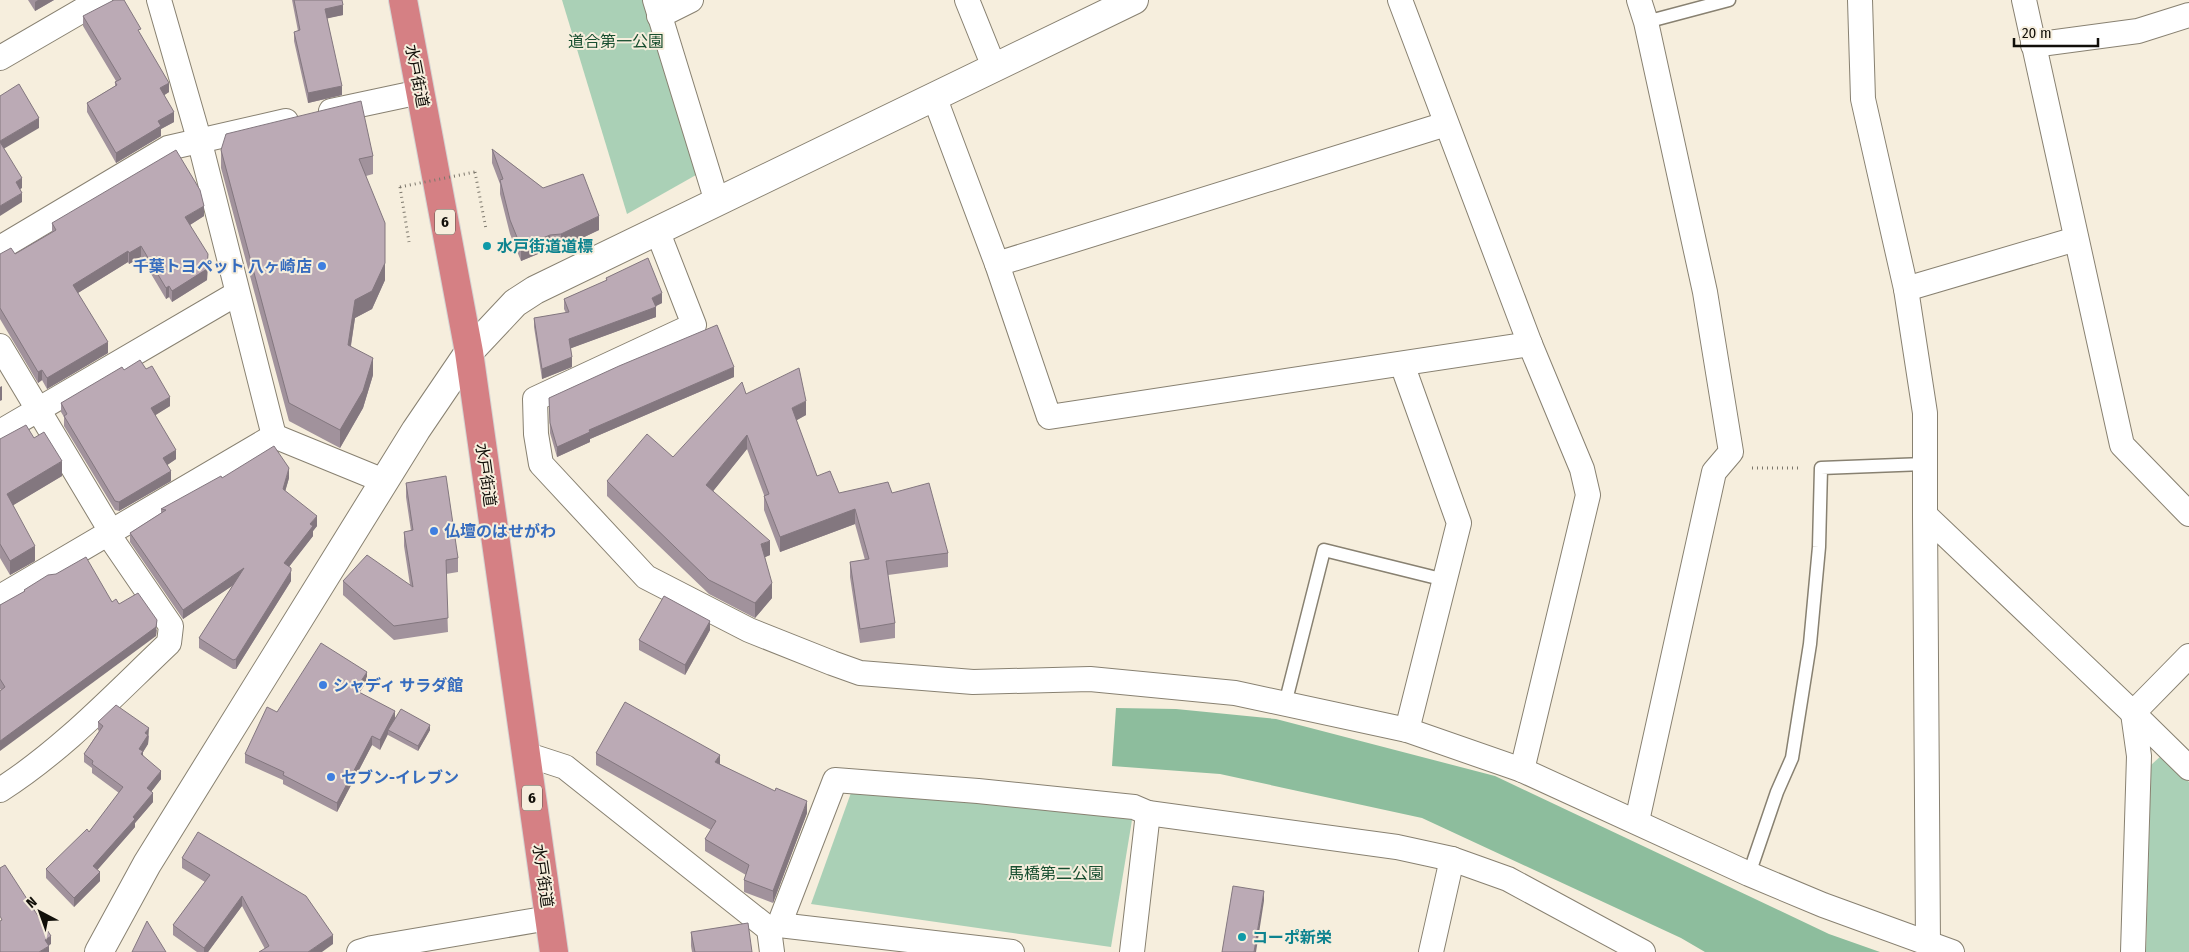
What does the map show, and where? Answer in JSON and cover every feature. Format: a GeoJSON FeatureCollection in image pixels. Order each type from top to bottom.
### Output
{"type":"FeatureCollection","features":[{"type":"Feature","properties":{"kind":"highway","name":"水戸街道"},"geometry":{"type":"LineString","coordinates":[[403,0],[469,352],[554,952]]}},
{"type":"Feature","properties":{"kind":"street"},"geometry":{"type":"LineString","coordinates":[[0,58],[100,0]]}},
{"type":"Feature","properties":{"kind":"street"},"geometry":{"type":"LineString","coordinates":[[159,0],[199,139],[236,294],[274,436]]}},
{"type":"Feature","properties":{"kind":"street"},"geometry":{"type":"LineString","coordinates":[[691,0],[657,8],[717,202]]}},
{"type":"Feature","properties":{"kind":"street"},"geometry":{"type":"LineString","coordinates":[[966,0],[994,68]]}},
{"type":"Feature","properties":{"kind":"street"},"geometry":{"type":"LineString","coordinates":[[99,952],[146,864],[416,430],[469,352],[515,303],[535,290],[657,230],[1134,0]]}},
{"type":"Feature","properties":{"kind":"street"},"geometry":{"type":"LineString","coordinates":[[1400,0],[1530,344],[1582,469],[1588,495],[1522,770]]}},
{"type":"Feature","properties":{"kind":"street"},"geometry":{"type":"LineString","coordinates":[[1860,0],[1863,99],[1906,290],[1925,413],[1928,945]]}},
{"type":"Feature","properties":{"kind":"street"},"geometry":{"type":"LineString","coordinates":[[2024,0],[2122,445],[2189,514]]}},
{"type":"Feature","properties":{"kind":"street"},"geometry":{"type":"LineString","coordinates":[[1637,821],[1714,472],[1732,452],[1705,292],[1643,11]]}},
{"type":"Feature","properties":{"kind":"street"},"geometry":{"type":"LineString","coordinates":[[2033,45],[2138,31],[2189,15]]}},
{"type":"Feature","properties":{"kind":"street"},"geometry":{"type":"LineString","coordinates":[[0,248],[168,148],[199,139],[420,92]]}},
{"type":"Feature","properties":{"kind":"street"},"geometry":{"type":"LineString","coordinates":[[934,96],[997,264],[1049,417],[1530,344]]}},
{"type":"Feature","properties":{"kind":"street"},"geometry":{"type":"LineString","coordinates":[[997,264],[1446,124]]}},
{"type":"Feature","properties":{"kind":"street"},"geometry":{"type":"LineString","coordinates":[[657,230],[694,325],[535,399],[536,434],[541,464],[646,577],[749,630],[860,673],[972,682],[1090,679],[1235,693],[1407,730],[1522,770],[1637,821],[1749,874],[1823,905],[1928,945],[1952,952]]}},
{"type":"Feature","properties":{"kind":"street"},"geometry":{"type":"LineString","coordinates":[[1906,290],[2076,239]]}},
{"type":"Feature","properties":{"kind":"street"},"geometry":{"type":"LineString","coordinates":[[0,432],[236,294]]}},
{"type":"Feature","properties":{"kind":"street"},"geometry":{"type":"LineString","coordinates":[[0,346],[110,534],[171,626],[169,644],[56,748],[24,774],[0,790]]}},
{"type":"Feature","properties":{"kind":"street"},"geometry":{"type":"LineString","coordinates":[[1402,364],[1459,523],[1407,730]]}},
{"type":"Feature","properties":{"kind":"street"},"geometry":{"type":"LineString","coordinates":[[274,436],[384,481]]}},
{"type":"Feature","properties":{"kind":"street"},"geometry":{"type":"LineString","coordinates":[[0,597],[274,436]]}},
{"type":"Feature","properties":{"kind":"street"},"geometry":{"type":"LineString","coordinates":[[1925,515],[2189,768]]}},
{"type":"Feature","properties":{"kind":"street"},"geometry":{"type":"LineString","coordinates":[[2133,713],[2189,656]]}},
{"type":"Feature","properties":{"kind":"street"},"geometry":{"type":"LineString","coordinates":[[2133,713],[2139,756],[2133,952]]}},
{"type":"Feature","properties":{"kind":"street"},"geometry":{"type":"LineString","coordinates":[[525,754],[565,767],[774,927],[1012,952]]}},
{"type":"Feature","properties":{"kind":"street"},"geometry":{"type":"LineString","coordinates":[[772,952],[774,927],[835,780],[978,791],[1134,807],[1148,813],[1396,847],[1452,859],[1508,878],[1643,952]]}},
{"type":"Feature","properties":{"kind":"street"},"geometry":{"type":"LineString","coordinates":[[1132,952],[1148,813]]}},
{"type":"Feature","properties":{"kind":"street"},"geometry":{"type":"LineString","coordinates":[[1431,952],[1452,859]]}},
{"type":"Feature","properties":{"kind":"street"},"geometry":{"type":"LineString","coordinates":[[359,952],[372,948],[549,918]]}},
{"type":"Feature","properties":{"kind":"lane"},"geometry":{"type":"LineString","coordinates":[[1643,11],[1729,0]]}},
{"type":"Feature","properties":{"kind":"lane"},"geometry":{"type":"LineString","coordinates":[[1749,874],[1777,792],[1792,758],[1810,644],[1819,548],[1822,468],[1924,464]]}},
{"type":"Feature","properties":{"kind":"lane"},"geometry":{"type":"LineString","coordinates":[[1285,704],[1324,550],[1445,580]]}},
{"type":"Feature","properties":{"kind":"path"},"geometry":{"type":"LineString","coordinates":[[409,242],[400,187],[476,172],[486,229]]}},
{"type":"Feature","properties":{"kind":"path"},"geometry":{"type":"LineString","coordinates":[[1725,459],[1736,468],[1822,468]]}},
{"type":"Feature","properties":{"kind":"green space","name":"道合第一公園"},"geometry":{"type":"Polygon","coordinates":[[[562,0],[645,0],[653,24],[696,175],[627,214],[562,0]]]}},
{"type":"Feature","properties":{"kind":"green space"},"geometry":{"type":"Polygon","coordinates":[[[1116,708],[1176,709],[1276,719],[1495,776],[1829,934],[1880,952],[1705,952],[1681,938],[1422,818],[1220,774],[1112,766],[1116,708]]]}},
{"type":"Feature","properties":{"kind":"green space"},"geometry":{"type":"Polygon","coordinates":[[[2162,755],[2189,782],[2189,952],[2146,952],[2151,765],[2162,755]]]}},
{"type":"Feature","properties":{"kind":"green space","name":"馬橋第二公園"},"geometry":{"type":"Polygon","coordinates":[[[852,790],[1133,814],[1111,947],[811,904],[852,790]]]}},
{"type":"Feature","properties":{"kind":"building"},"geometry":{"type":"Polygon","coordinates":[[[114,0],[124,0],[141,29],[138,30],[169,83],[160,88],[174,112],[158,121],[161,126],[116,153],[87,103],[117,85],[115,82],[121,79],[83,16],[114,0]]]}},
{"type":"Feature","properties":{"kind":"building"},"geometry":{"type":"Polygon","coordinates":[[[294,0],[342,0],[343,5],[325,9],[342,86],[308,93],[294,32],[300,30],[294,0]]]}},
{"type":"Feature","properties":{"kind":"building"},"geometry":{"type":"Polygon","coordinates":[[[19,84],[39,118],[0,141],[0,96],[19,84]]]}},
{"type":"Feature","properties":{"kind":"building"},"geometry":{"type":"Polygon","coordinates":[[[361,101],[373,156],[359,159],[385,223],[385,263],[372,291],[355,300],[348,345],[373,358],[363,391],[340,430],[289,403],[221,150],[226,134],[361,101]]]}},
{"type":"Feature","properties":{"kind":"building"},"geometry":{"type":"Polygon","coordinates":[[[0,142],[22,178],[16,182],[22,193],[0,206],[0,142]]]}},
{"type":"Feature","properties":{"kind":"building"},"geometry":{"type":"Polygon","coordinates":[[[492,149],[543,188],[583,174],[599,216],[561,234],[550,235],[521,247],[510,220],[500,180],[503,179],[492,149]]]}},
{"type":"Feature","properties":{"kind":"building"},"geometry":{"type":"Polygon","coordinates":[[[176,150],[200,190],[204,206],[185,217],[208,254],[207,269],[172,291],[169,286],[166,288],[141,246],[129,253],[128,251],[73,285],[108,342],[47,378],[42,370],[38,372],[0,308],[0,254],[11,248],[15,254],[56,230],[52,223],[176,150]]]}},
{"type":"Feature","properties":{"kind":"building"},"geometry":{"type":"Polygon","coordinates":[[[648,258],[662,293],[652,298],[656,307],[569,339],[572,357],[542,369],[534,318],[569,312],[564,299],[607,280],[606,278],[648,258]]]}},
{"type":"Feature","properties":{"kind":"building"},"geometry":{"type":"Polygon","coordinates":[[[717,325],[734,367],[589,430],[590,432],[557,447],[550,423],[549,398],[717,325]]]}},
{"type":"Feature","properties":{"kind":"building"},"geometry":{"type":"Polygon","coordinates":[[[140,360],[146,369],[152,366],[170,397],[151,408],[176,450],[163,458],[171,471],[119,502],[115,501],[64,416],[67,414],[61,403],[122,367],[124,370],[140,360]]]}},
{"type":"Feature","properties":{"kind":"building"},"geometry":{"type":"Polygon","coordinates":[[[799,368],[806,401],[792,408],[817,476],[830,471],[839,493],[888,482],[892,493],[929,483],[948,553],[886,561],[895,623],[860,629],[850,562],[869,559],[855,509],[780,537],[764,496],[769,494],[747,435],[706,485],[770,541],[761,544],[772,583],[755,603],[709,580],[607,481],[647,434],[673,457],[742,382],[746,394],[799,368]]]}},
{"type":"Feature","properties":{"kind":"building"},"geometry":{"type":"Polygon","coordinates":[[[26,425],[34,438],[44,432],[62,461],[7,494],[35,546],[10,561],[0,544],[0,439],[26,425]]]}},
{"type":"Feature","properties":{"kind":"building"},"geometry":{"type":"Polygon","coordinates":[[[274,446],[289,468],[283,489],[317,516],[310,524],[313,526],[284,563],[291,568],[291,571],[236,659],[233,660],[199,638],[244,568],[183,610],[130,533],[166,510],[161,509],[221,476],[222,478],[274,446]]]}},
{"type":"Feature","properties":{"kind":"building"},"geometry":{"type":"Polygon","coordinates":[[[446,476],[458,558],[446,560],[448,618],[394,626],[343,581],[367,555],[413,587],[404,532],[413,530],[406,483],[446,476]]]}},
{"type":"Feature","properties":{"kind":"building"},"geometry":{"type":"Polygon","coordinates":[[[86,557],[112,602],[116,599],[119,604],[138,593],[157,620],[156,627],[0,741],[0,691],[5,687],[0,679],[0,605],[48,575],[56,574],[86,557]]]}},
{"type":"Feature","properties":{"kind":"building"},"geometry":{"type":"Polygon","coordinates":[[[664,596],[710,621],[685,665],[639,640],[664,596]]]}},
{"type":"Feature","properties":{"kind":"building"},"geometry":{"type":"Polygon","coordinates":[[[321,643],[367,672],[355,690],[395,711],[380,740],[372,736],[337,803],[283,775],[284,772],[245,754],[267,707],[277,712],[321,643]]]}},
{"type":"Feature","properties":{"kind":"building"},"geometry":{"type":"Polygon","coordinates":[[[625,702],[720,755],[715,762],[775,791],[776,788],[807,801],[773,891],[744,880],[749,865],[705,839],[716,821],[596,753],[625,702]]]}},
{"type":"Feature","properties":{"kind":"building"},"geometry":{"type":"Polygon","coordinates":[[[116,705],[149,728],[145,733],[148,735],[139,749],[143,751],[141,754],[161,771],[147,788],[153,793],[133,817],[135,819],[93,866],[100,872],[74,898],[46,869],[87,829],[89,832],[123,787],[92,764],[93,761],[84,754],[103,726],[98,722],[116,705]]]}},
{"type":"Feature","properties":{"kind":"building"},"geometry":{"type":"Polygon","coordinates":[[[401,709],[430,725],[418,746],[388,730],[401,709]]]}},
{"type":"Feature","properties":{"kind":"building"},"geometry":{"type":"Polygon","coordinates":[[[198,832],[306,896],[333,935],[308,952],[259,952],[269,946],[242,896],[204,948],[173,925],[210,875],[182,858],[198,832]]]}},
{"type":"Feature","properties":{"kind":"building"},"geometry":{"type":"Polygon","coordinates":[[[5,865],[51,936],[45,940],[49,946],[39,952],[0,952],[0,921],[2,920],[0,916],[0,868],[5,865]]]}},
{"type":"Feature","properties":{"kind":"building","name":"コーポ新栄"},"geometry":{"type":"Polygon","coordinates":[[[1233,886],[1264,891],[1254,952],[1222,952],[1233,886]]]}},
{"type":"Feature","properties":{"kind":"building"},"geometry":{"type":"Polygon","coordinates":[[[147,921],[166,952],[132,952],[147,921]]]}},
{"type":"Feature","properties":{"kind":"building"},"geometry":{"type":"Polygon","coordinates":[[[748,923],[752,952],[695,952],[691,932],[748,923]]]}},
{"type":"Feature","properties":{"kind":"place","name":"水戸街道道標"},"geometry":{"type":"Point","coordinates":[487,246]}},
{"type":"Feature","properties":{"kind":"place","name":"千葉トヨペット 八ヶ崎店"},"geometry":{"type":"Point","coordinates":[322,266]}},
{"type":"Feature","properties":{"kind":"place","name":"仏壇のはせがわ"},"geometry":{"type":"Point","coordinates":[434,531]}},
{"type":"Feature","properties":{"kind":"place","name":"シャディ サラダ館"},"geometry":{"type":"Point","coordinates":[323,685]}},
{"type":"Feature","properties":{"kind":"place","name":"セブン-イレブン"},"geometry":{"type":"Point","coordinates":[331,777]}},
{"type":"Feature","properties":{"kind":"place","name":"コーポ新栄"},"geometry":{"type":"Point","coordinates":[1242,937]}}]}
